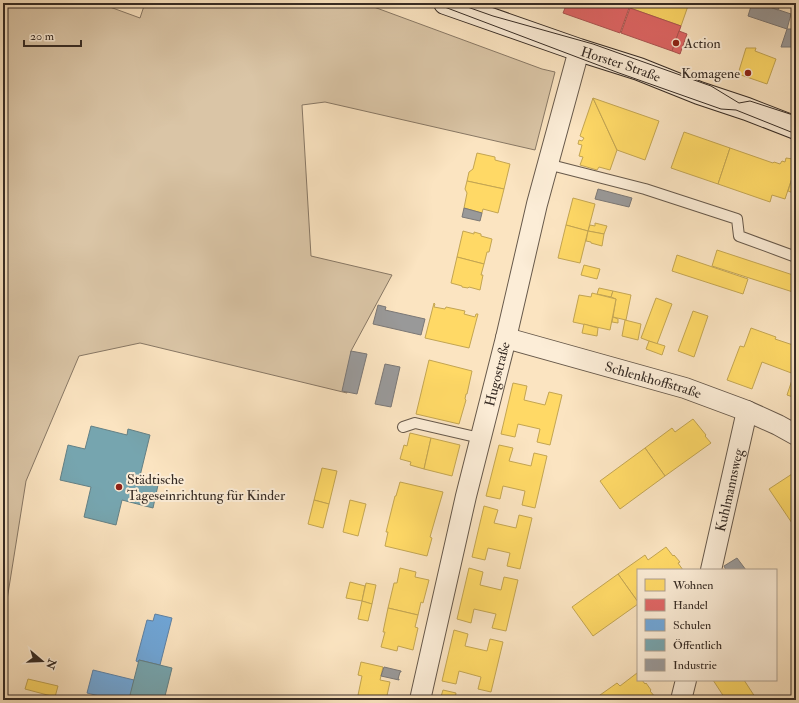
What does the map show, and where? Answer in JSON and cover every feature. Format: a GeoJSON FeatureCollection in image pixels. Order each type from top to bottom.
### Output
{"type":"FeatureCollection","features":[{"type":"Feature","properties":{"kind":"main road","name":"Horster Straße"},"geometry":{"type":"LineString","coordinates":[[445,3],[579,50],[639,69],[699,93],[747,109],[796,128]]}},
{"type":"Feature","properties":{"kind":"street","name":"Hugostraße"},"geometry":{"type":"LineString","coordinates":[[420,700],[466,496],[506,338],[536,204],[579,50]]}},
{"type":"Feature","properties":{"kind":"street","name":"Schlenkhoffstraße"},"geometry":{"type":"LineString","coordinates":[[506,338],[685,388],[778,424],[796,436]]}},
{"type":"Feature","properties":{"kind":"street","name":"Kuhlmannsweg"},"geometry":{"type":"LineString","coordinates":[[711,569],[747,411]]}},
{"type":"Feature","properties":{"kind":"street"},"geometry":{"type":"LineString","coordinates":[[681,700],[686,681]]}},
{"type":"Feature","properties":{"kind":"lane"},"geometry":{"type":"LineString","coordinates":[[547,164],[645,189],[737,219],[739,236],[796,257]]}},
{"type":"Feature","properties":{"kind":"lane"},"geometry":{"type":"LineString","coordinates":[[403,427],[415,423],[480,438]]}},
{"type":"Feature","properties":{"kind":"shaded area"},"geometry":{"type":"Polygon","coordinates":[[[3,3],[99,3],[140,18],[145,3],[363,3],[542,69],[555,72],[535,150],[325,102],[302,105],[311,256],[392,275],[351,351],[347,393],[140,343],[79,356],[26,481],[3,625],[3,3]]]}},
{"type":"Feature","properties":{"kind":"building: Wohnen"},"geometry":{"type":"Polygon","coordinates":[[[631,3],[689,3],[681,26],[630,8],[631,3]]]}},
{"type":"Feature","properties":{"kind":"building: Wohnen"},"geometry":{"type":"Polygon","coordinates":[[[746,48],[756,48],[755,51],[776,59],[767,84],[738,74],[746,48]]]}},
{"type":"Feature","properties":{"kind":"building: Wohnen"},"geometry":{"type":"Polygon","coordinates":[[[593,98],[617,150],[610,170],[599,167],[597,170],[580,165],[583,157],[579,156],[582,145],[578,144],[579,140],[582,141],[584,138],[580,136],[593,98]]]}},
{"type":"Feature","properties":{"kind":"building: Wohnen"},"geometry":{"type":"Polygon","coordinates":[[[593,98],[659,121],[645,160],[617,150],[593,98]]]}},
{"type":"Feature","properties":{"kind":"building: Wohnen"},"geometry":{"type":"Polygon","coordinates":[[[684,132],[730,148],[718,184],[671,168],[684,132]]]}},
{"type":"Feature","properties":{"kind":"building: Wohnen"},"geometry":{"type":"Polygon","coordinates":[[[730,148],[773,163],[780,164],[782,161],[785,162],[786,158],[793,159],[796,166],[785,199],[772,195],[770,202],[718,184],[730,148]]]}},
{"type":"Feature","properties":{"kind":"building: Wohnen"},"geometry":{"type":"Polygon","coordinates":[[[477,153],[495,157],[495,160],[510,164],[504,189],[467,181],[469,172],[473,169],[477,153]]]}},
{"type":"Feature","properties":{"kind":"building: Wohnen"},"geometry":{"type":"Polygon","coordinates":[[[796,166],[796,194],[788,191],[796,166]]]}},
{"type":"Feature","properties":{"kind":"building: Wohnen"},"geometry":{"type":"Polygon","coordinates":[[[467,181],[504,189],[498,213],[483,209],[482,213],[464,208],[467,193],[465,189],[467,181]]]}},
{"type":"Feature","properties":{"kind":"building: Wohnen"},"geometry":{"type":"Polygon","coordinates":[[[573,198],[595,204],[588,231],[566,225],[573,198]]]}},
{"type":"Feature","properties":{"kind":"building: Wohnen"},"geometry":{"type":"Polygon","coordinates":[[[595,223],[607,226],[604,234],[588,231],[590,225],[595,226],[595,223]]]}},
{"type":"Feature","properties":{"kind":"building: Wohnen"},"geometry":{"type":"Polygon","coordinates":[[[566,225],[588,231],[580,263],[558,258],[566,225]]]}},
{"type":"Feature","properties":{"kind":"building: Wohnen"},"geometry":{"type":"Polygon","coordinates":[[[463,231],[474,234],[474,232],[492,239],[484,264],[457,257],[463,231]]]}},
{"type":"Feature","properties":{"kind":"building: Wohnen"},"geometry":{"type":"Polygon","coordinates":[[[588,231],[604,234],[602,246],[586,241],[588,231]]]}},
{"type":"Feature","properties":{"kind":"building: Wohnen"},"geometry":{"type":"Polygon","coordinates":[[[717,250],[796,276],[796,293],[712,266],[717,250]]]}},
{"type":"Feature","properties":{"kind":"building: Wohnen"},"geometry":{"type":"Polygon","coordinates":[[[677,255],[748,279],[743,294],[672,271],[677,255]]]}},
{"type":"Feature","properties":{"kind":"building: Wohnen"},"geometry":{"type":"Polygon","coordinates":[[[457,257],[484,264],[481,275],[483,275],[480,290],[462,287],[451,283],[457,257]]]}},
{"type":"Feature","properties":{"kind":"building: Wohnen"},"geometry":{"type":"Polygon","coordinates":[[[584,265],[600,269],[597,279],[581,275],[584,265]]]}},
{"type":"Feature","properties":{"kind":"building: Wohnen"},"geometry":{"type":"Polygon","coordinates":[[[599,288],[613,291],[611,297],[597,294],[599,288]]]}},
{"type":"Feature","properties":{"kind":"building: Wohnen"},"geometry":{"type":"Polygon","coordinates":[[[613,291],[631,295],[626,320],[613,317],[616,299],[611,297],[613,291]]]}},
{"type":"Feature","properties":{"kind":"building: Wohnen"},"geometry":{"type":"Polygon","coordinates":[[[592,293],[616,299],[610,330],[573,322],[579,295],[591,297],[592,293]]]}},
{"type":"Feature","properties":{"kind":"building: Wohnen"},"geometry":{"type":"Polygon","coordinates":[[[656,298],[672,304],[657,344],[641,338],[656,298]]]}},
{"type":"Feature","properties":{"kind":"building: Wohnen"},"geometry":{"type":"Polygon","coordinates":[[[434,303],[434,307],[445,309],[446,307],[465,311],[464,314],[475,317],[476,314],[478,314],[469,348],[425,338],[434,303]]]}},
{"type":"Feature","properties":{"kind":"building: Wohnen"},"geometry":{"type":"Polygon","coordinates":[[[693,311],[708,316],[694,357],[678,351],[693,311]]]}},
{"type":"Feature","properties":{"kind":"building: Wohnen"},"geometry":{"type":"Polygon","coordinates":[[[613,317],[618,319],[618,323],[612,322],[613,317]]]}},
{"type":"Feature","properties":{"kind":"building: Wohnen"},"geometry":{"type":"Polygon","coordinates":[[[625,320],[641,324],[638,340],[622,336],[625,320]]]}},
{"type":"Feature","properties":{"kind":"building: Wohnen"},"geometry":{"type":"Polygon","coordinates":[[[584,324],[598,328],[597,336],[582,333],[584,324]]]}},
{"type":"Feature","properties":{"kind":"building: Wohnen"},"geometry":{"type":"Polygon","coordinates":[[[751,328],[776,337],[775,339],[796,346],[796,368],[794,374],[762,362],[752,389],[727,380],[740,346],[744,347],[751,328]]]}},
{"type":"Feature","properties":{"kind":"building: Wohnen"},"geometry":{"type":"Polygon","coordinates":[[[649,341],[665,346],[662,355],[646,349],[649,341]]]}},
{"type":"Feature","properties":{"kind":"building: Wohnen"},"geometry":{"type":"Polygon","coordinates":[[[429,360],[472,371],[459,424],[416,414],[429,360]]]}},
{"type":"Feature","properties":{"kind":"building: Wohnen"},"geometry":{"type":"Polygon","coordinates":[[[796,368],[796,398],[787,395],[796,368]]]}},
{"type":"Feature","properties":{"kind":"building: Wohnen"},"geometry":{"type":"Polygon","coordinates":[[[513,383],[527,386],[524,400],[545,405],[549,392],[562,395],[550,445],[537,442],[540,429],[518,424],[515,437],[501,434],[513,383]]]}},
{"type":"Feature","properties":{"kind":"building: Wohnen"},"geometry":{"type":"Polygon","coordinates":[[[693,419],[711,443],[665,476],[645,448],[672,428],[675,432],[693,419]]]}},
{"type":"Feature","properties":{"kind":"building: Wohnen"},"geometry":{"type":"Polygon","coordinates":[[[410,433],[431,438],[424,469],[410,465],[411,462],[400,459],[404,445],[407,446],[410,433]]]}},
{"type":"Feature","properties":{"kind":"building: Wohnen"},"geometry":{"type":"Polygon","coordinates":[[[431,438],[460,445],[452,476],[424,469],[431,438]]]}},
{"type":"Feature","properties":{"kind":"building: Wohnen"},"geometry":{"type":"Polygon","coordinates":[[[499,445],[513,448],[509,461],[531,466],[534,453],[547,456],[535,508],[522,505],[525,491],[503,486],[500,499],[486,496],[499,445]]]}},
{"type":"Feature","properties":{"kind":"building: Wohnen"},"geometry":{"type":"Polygon","coordinates":[[[645,448],[665,476],[620,509],[600,481],[645,448]]]}},
{"type":"Feature","properties":{"kind":"building: Wohnen"},"geometry":{"type":"Polygon","coordinates":[[[322,468],[337,471],[329,504],[314,500],[322,468]]]}},
{"type":"Feature","properties":{"kind":"building: Wohnen"},"geometry":{"type":"Polygon","coordinates":[[[792,474],[796,480],[796,529],[769,489],[792,474]]]}},
{"type":"Feature","properties":{"kind":"building: Wohnen"},"geometry":{"type":"Polygon","coordinates":[[[400,482],[443,492],[430,537],[432,538],[427,556],[385,546],[388,532],[386,532],[400,482]]]}},
{"type":"Feature","properties":{"kind":"building: Wohnen"},"geometry":{"type":"Polygon","coordinates":[[[314,500],[329,504],[323,528],[308,524],[314,500]]]}},
{"type":"Feature","properties":{"kind":"building: Wohnen"},"geometry":{"type":"Polygon","coordinates":[[[350,500],[366,504],[358,536],[343,532],[350,500]]]}},
{"type":"Feature","properties":{"kind":"building: Wohnen"},"geometry":{"type":"Polygon","coordinates":[[[484,506],[498,510],[494,523],[516,528],[519,515],[532,518],[520,569],[507,566],[510,553],[488,548],[485,560],[472,557],[484,506]]]}},
{"type":"Feature","properties":{"kind":"building: Wohnen"},"geometry":{"type":"Polygon","coordinates":[[[666,547],[680,562],[678,563],[682,569],[637,569],[637,601],[618,574],[645,555],[648,560],[666,547]]]}},
{"type":"Feature","properties":{"kind":"building: Wohnen"},"geometry":{"type":"Polygon","coordinates":[[[400,568],[416,572],[415,577],[429,580],[418,615],[388,608],[394,583],[397,583],[400,568]]]}},
{"type":"Feature","properties":{"kind":"building: Wohnen"},"geometry":{"type":"Polygon","coordinates":[[[469,568],[483,572],[480,585],[501,590],[504,577],[518,580],[506,631],[492,628],[496,614],[474,609],[471,623],[457,619],[469,568]]]}},
{"type":"Feature","properties":{"kind":"building: Wohnen"},"geometry":{"type":"Polygon","coordinates":[[[618,574],[637,601],[637,605],[593,636],[572,607],[618,574]]]}},
{"type":"Feature","properties":{"kind":"building: Wohnen"},"geometry":{"type":"Polygon","coordinates":[[[350,582],[365,586],[362,601],[346,598],[350,582]]]}},
{"type":"Feature","properties":{"kind":"building: Wohnen"},"geometry":{"type":"Polygon","coordinates":[[[366,583],[376,585],[372,604],[362,601],[366,583]]]}},
{"type":"Feature","properties":{"kind":"building: Wohnen"},"geometry":{"type":"Polygon","coordinates":[[[362,601],[372,604],[368,621],[358,619],[362,601]]]}},
{"type":"Feature","properties":{"kind":"building: Wohnen"},"geometry":{"type":"Polygon","coordinates":[[[388,608],[418,615],[415,627],[418,628],[413,650],[398,646],[397,651],[381,647],[385,632],[383,632],[388,608]]]}},
{"type":"Feature","properties":{"kind":"building: Wohnen"},"geometry":{"type":"Polygon","coordinates":[[[454,630],[468,634],[465,646],[487,651],[490,639],[503,642],[491,692],[478,689],[481,677],[459,671],[456,684],[442,681],[454,630]]]}},
{"type":"Feature","properties":{"kind":"building: Wohnen"},"geometry":{"type":"Polygon","coordinates":[[[361,662],[383,667],[380,680],[390,682],[386,700],[357,700],[362,676],[358,675],[361,662]]]}},
{"type":"Feature","properties":{"kind":"building: Wohnen"},"geometry":{"type":"Polygon","coordinates":[[[637,673],[637,681],[643,681],[645,684],[646,683],[656,698],[653,700],[593,700],[617,683],[620,686],[637,673]]]}},
{"type":"Feature","properties":{"kind":"building: Wohnen"},"geometry":{"type":"Polygon","coordinates":[[[28,679],[58,686],[55,697],[25,689],[28,679]]]}},
{"type":"Feature","properties":{"kind":"building: Wohnen"},"geometry":{"type":"Polygon","coordinates":[[[714,681],[745,681],[757,700],[726,700],[714,681]]]}},
{"type":"Feature","properties":{"kind":"building: Wohnen"},"geometry":{"type":"Polygon","coordinates":[[[443,690],[456,693],[455,700],[440,700],[443,690]]]}},
{"type":"Feature","properties":{"kind":"building: Handel"},"geometry":{"type":"Polygon","coordinates":[[[567,3],[622,3],[621,5],[629,8],[620,33],[563,13],[567,3]]]}},
{"type":"Feature","properties":{"kind":"building: Handel"},"geometry":{"type":"Polygon","coordinates":[[[630,8],[681,26],[672,51],[621,33],[630,8]]]}},
{"type":"Feature","properties":{"kind":"building: Handel"},"geometry":{"type":"Polygon","coordinates":[[[679,31],[687,34],[680,54],[672,51],[679,31]]]}},
{"type":"Feature","properties":{"kind":"building: Schulen"},"geometry":{"type":"Polygon","coordinates":[[[155,614],[172,618],[160,665],[139,660],[138,662],[136,661],[147,620],[153,621],[155,614]]]}},
{"type":"Feature","properties":{"kind":"building: Schulen"},"geometry":{"type":"Polygon","coordinates":[[[93,670],[134,680],[130,700],[116,700],[87,693],[93,670]]]}},
{"type":"Feature","properties":{"kind":"building: Öffentlich"},"geometry":{"type":"Polygon","coordinates":[[[91,426],[127,435],[128,429],[150,435],[139,480],[158,485],[153,508],[122,500],[116,525],[84,517],[91,487],[60,480],[68,445],[85,449],[91,426]]]}},
{"type":"Feature","properties":{"kind":"building: Öffentlich"},"geometry":{"type":"Polygon","coordinates":[[[139,660],[172,668],[164,700],[150,700],[130,695],[139,660]]]}},
{"type":"Feature","properties":{"kind":"building: Industrie"},"geometry":{"type":"Polygon","coordinates":[[[752,3],[758,3],[791,14],[787,29],[748,16],[752,3]]]}},
{"type":"Feature","properties":{"kind":"building: Industrie"},"geometry":{"type":"Polygon","coordinates":[[[781,3],[778,10],[761,4],[781,3]]]}},
{"type":"Feature","properties":{"kind":"building: Industrie"},"geometry":{"type":"Polygon","coordinates":[[[787,29],[796,29],[796,47],[781,47],[787,29]]]}},
{"type":"Feature","properties":{"kind":"building: Industrie"},"geometry":{"type":"Polygon","coordinates":[[[598,189],[632,198],[629,207],[595,199],[598,189]]]}},
{"type":"Feature","properties":{"kind":"building: Industrie"},"geometry":{"type":"Polygon","coordinates":[[[464,208],[482,213],[480,221],[462,217],[464,208]]]}},
{"type":"Feature","properties":{"kind":"building: Industrie"},"geometry":{"type":"Polygon","coordinates":[[[378,305],[386,307],[385,310],[425,319],[421,335],[373,324],[378,305]]]}},
{"type":"Feature","properties":{"kind":"building: Industrie"},"geometry":{"type":"Polygon","coordinates":[[[351,351],[367,354],[357,394],[342,391],[351,351]]]}},
{"type":"Feature","properties":{"kind":"building: Industrie"},"geometry":{"type":"Polygon","coordinates":[[[385,364],[400,367],[391,407],[375,404],[385,364]]]}},
{"type":"Feature","properties":{"kind":"building: Industrie"},"geometry":{"type":"Polygon","coordinates":[[[737,558],[745,569],[726,569],[724,566],[737,558]]]}},
{"type":"Feature","properties":{"kind":"building: Industrie"},"geometry":{"type":"Polygon","coordinates":[[[384,667],[401,671],[399,680],[381,676],[384,667]]]}},
{"type":"Feature","properties":{"kind":"tram line"},"geometry":{"type":"LineString","coordinates":[[434,3],[619,73],[721,109],[736,110],[796,134]]}},
{"type":"Feature","properties":{"kind":"tram line"},"geometry":{"type":"LineString","coordinates":[[456,3],[493,16],[593,44],[711,86],[739,103],[750,101],[796,116]]}},
{"type":"Feature","properties":{"kind":"place","name":"Action"},"geometry":{"type":"Point","coordinates":[676,43]}},
{"type":"Feature","properties":{"kind":"place","name":"Komagene"},"geometry":{"type":"Point","coordinates":[748,73]}},
{"type":"Feature","properties":{"kind":"place","name":"Städtische Tageseinrichtung für Kinder"},"geometry":{"type":"Point","coordinates":[119,487]}}]}
